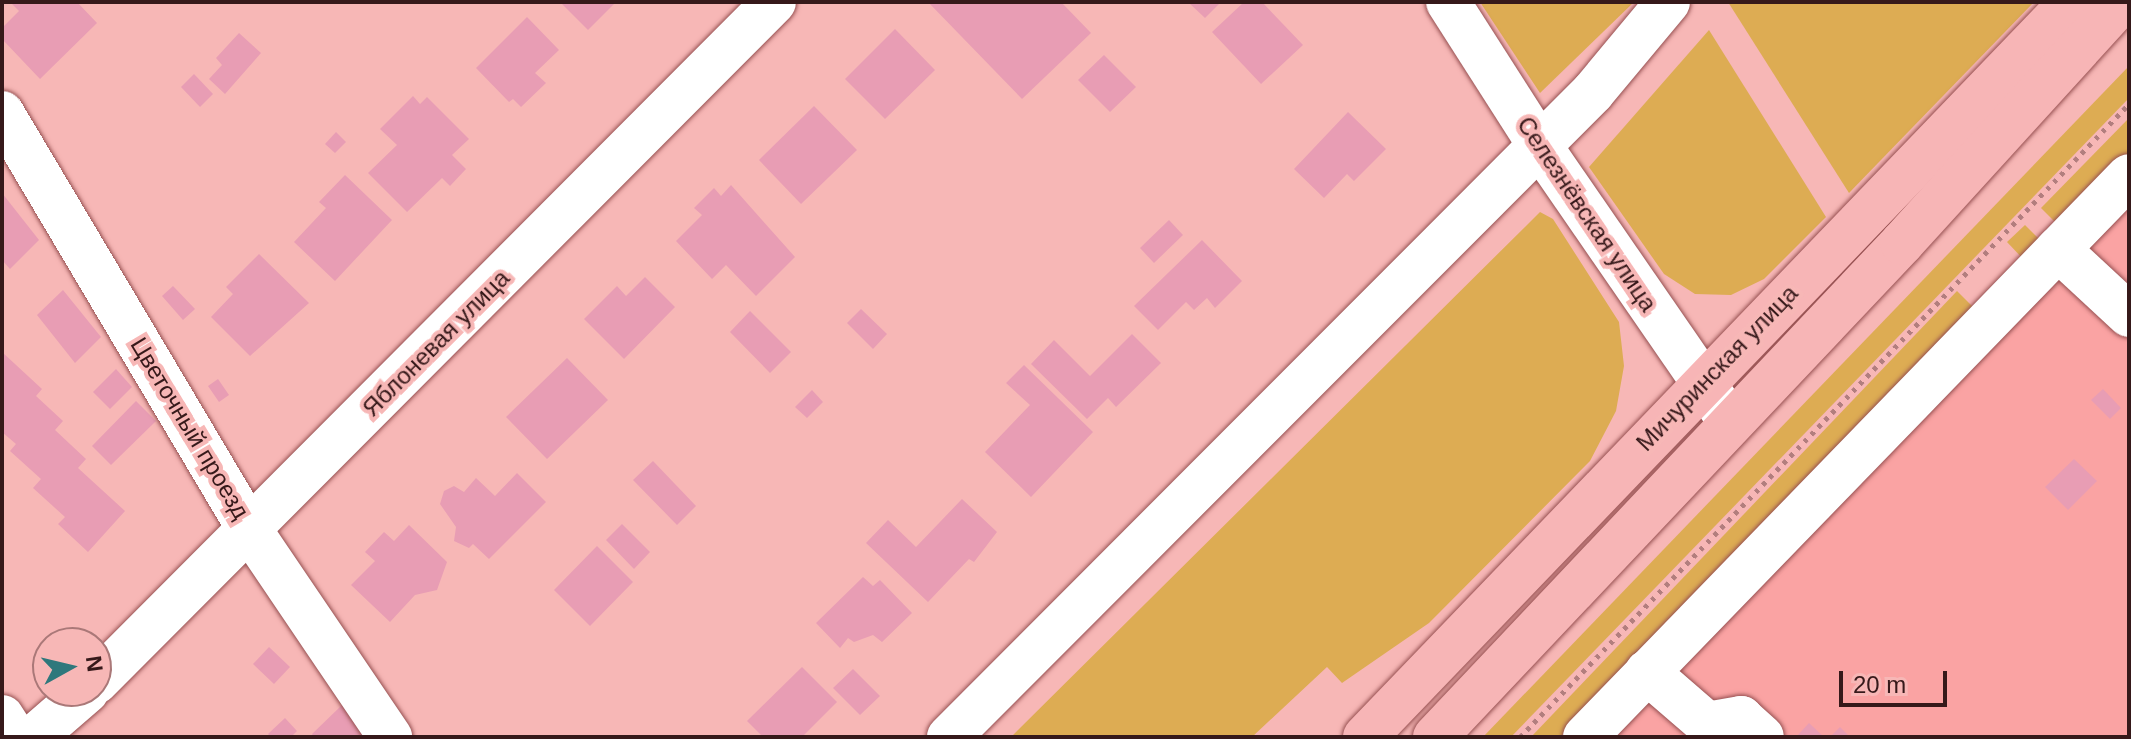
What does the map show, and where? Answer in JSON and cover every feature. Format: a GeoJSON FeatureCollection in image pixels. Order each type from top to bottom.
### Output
{"type":"FeatureCollection","features":[{"type":"Feature","properties":{"kind":"main road","name":"Мичуринская улица"},"geometry":{"type":"LineString","coordinates":[[1365,737],[2071,2]]}},
{"type":"Feature","properties":{"kind":"main road","name":"Мичуринская улица"},"geometry":{"type":"LineString","coordinates":[[1435,737],[2121,2]]}},
{"type":"Feature","properties":{"kind":"street","name":"Яблоневая улица"},"geometry":{"type":"LineString","coordinates":[[112,666],[774,2]]}},
{"type":"Feature","properties":{"kind":"street","name":"Селезнёвская улица"},"geometry":{"type":"LineString","coordinates":[[1448,2],[1540,146],[1731,423]]}},
{"type":"Feature","properties":{"kind":"street"},"geometry":{"type":"LineString","coordinates":[[949,737],[1593,92],[1668,2]]}},
{"type":"Feature","properties":{"kind":"street","name":"Цветочный проезд"},"geometry":{"type":"LineString","coordinates":[[2,113],[250,530],[390,737]]}},
{"type":"Feature","properties":{"kind":"street"},"geometry":{"type":"LineString","coordinates":[[1585,737],[2129,176]]}},
{"type":"Feature","properties":{"kind":"street"},"geometry":{"type":"LineString","coordinates":[[2058,249],[2129,315]]}},
{"type":"Feature","properties":{"kind":"street"},"geometry":{"type":"LineString","coordinates":[[1647,672],[1707,724],[1741,718],[1762,737]]}},
{"type":"Feature","properties":{"kind":"street"},"geometry":{"type":"LineString","coordinates":[[34,737],[69,707]]}},
{"type":"Feature","properties":{"kind":"street"},"geometry":{"type":"LineString","coordinates":[[2,717],[15,737]]}},
{"type":"Feature","properties":{"kind":"path"},"geometry":{"type":"LineString","coordinates":[[1520,737],[2129,104]]}},
{"type":"Feature","properties":{"kind":"shaded area"},"geometry":{"type":"Polygon","coordinates":[[[1480,2],[1634,2],[1540,93],[1480,2]]]}},
{"type":"Feature","properties":{"kind":"shaded area"},"geometry":{"type":"Polygon","coordinates":[[[1728,2],[2034,2],[1849,193],[1728,2]]]}},
{"type":"Feature","properties":{"kind":"shaded area"},"geometry":{"type":"Polygon","coordinates":[[[1709,30],[1826,217],[1764,279],[1731,295],[1695,294],[1664,274],[1589,167],[1709,30]]]}},
{"type":"Feature","properties":{"kind":"shaded area"},"geometry":{"type":"Polygon","coordinates":[[[2129,66],[2129,98],[1511,737],[1483,737],[2129,66]]]}},
{"type":"Feature","properties":{"kind":"shaded area"},"geometry":{"type":"Polygon","coordinates":[[[2129,118],[2129,156],[2060,227],[2041,208],[2129,118]]]}},
{"type":"Feature","properties":{"kind":"shaded area"},"geometry":{"type":"Polygon","coordinates":[[[2129,206],[2129,737],[1611,737],[2129,206]]]}},
{"type":"Feature","properties":{"kind":"shaded area"},"geometry":{"type":"Polygon","coordinates":[[[1540,212],[1553,219],[1619,322],[1624,366],[1616,411],[1590,461],[1429,623],[1342,683],[1327,667],[1252,737],[1011,737],[1540,212]]]}},
{"type":"Feature","properties":{"kind":"shaded area"},"geometry":{"type":"Polygon","coordinates":[[[2025,225],[2043,243],[2025,261],[2007,242],[2025,225]]]}},
{"type":"Feature","properties":{"kind":"shaded area"},"geometry":{"type":"Polygon","coordinates":[[[1957,291],[1976,310],[1560,737],[1531,737],[1957,291]]]}},
{"type":"Feature","properties":{"kind":"building"},"geometry":{"type":"Polygon","coordinates":[[[77,2],[97,23],[40,79],[2,39],[2,28],[19,11],[11,3],[77,2]]]}},
{"type":"Feature","properties":{"kind":"building"},"geometry":{"type":"Polygon","coordinates":[[[560,2],[616,2],[588,30],[560,2]]]}},
{"type":"Feature","properties":{"kind":"building"},"geometry":{"type":"Polygon","coordinates":[[[928,2],[1061,2],[1091,33],[1022,99],[928,2]]]}},
{"type":"Feature","properties":{"kind":"building"},"geometry":{"type":"Polygon","coordinates":[[[1188,2],[1221,2],[1205,18],[1188,2]]]}},
{"type":"Feature","properties":{"kind":"building"},"geometry":{"type":"Polygon","coordinates":[[[1244,2],[1262,2],[1303,45],[1261,84],[1212,32],[1244,2]]]}},
{"type":"Feature","properties":{"kind":"building"},"geometry":{"type":"Polygon","coordinates":[[[527,17],[559,50],[535,73],[546,83],[521,107],[513,99],[509,102],[476,68],[527,17]]]}},
{"type":"Feature","properties":{"kind":"building"},"geometry":{"type":"Polygon","coordinates":[[[895,29],[935,70],[885,119],[845,79],[895,29]]]}},
{"type":"Feature","properties":{"kind":"building"},"geometry":{"type":"Polygon","coordinates":[[[239,33],[261,53],[225,94],[209,79],[222,65],[216,58],[239,33]]]}},
{"type":"Feature","properties":{"kind":"building"},"geometry":{"type":"Polygon","coordinates":[[[1104,55],[1136,87],[1110,112],[1078,80],[1104,55]]]}},
{"type":"Feature","properties":{"kind":"building"},"geometry":{"type":"Polygon","coordinates":[[[194,74],[213,94],[200,107],[181,87],[194,74]]]}},
{"type":"Feature","properties":{"kind":"building"},"geometry":{"type":"Polygon","coordinates":[[[413,96],[420,104],[427,97],[469,139],[452,155],[466,169],[450,186],[442,178],[407,212],[368,173],[397,145],[380,129],[413,96]]]}},
{"type":"Feature","properties":{"kind":"building"},"geometry":{"type":"Polygon","coordinates":[[[814,106],[857,150],[801,204],[759,160],[814,106]]]}},
{"type":"Feature","properties":{"kind":"building"},"geometry":{"type":"Polygon","coordinates":[[[1348,112],[1386,149],[1354,181],[1347,174],[1324,198],[1294,169],[1348,112]]]}},
{"type":"Feature","properties":{"kind":"building"},"geometry":{"type":"Polygon","coordinates":[[[336,132],[346,142],[335,153],[325,144],[336,132]]]}},
{"type":"Feature","properties":{"kind":"building"},"geometry":{"type":"Polygon","coordinates":[[[345,175],[392,220],[335,281],[294,242],[326,208],[319,202],[345,175]]]}},
{"type":"Feature","properties":{"kind":"building"},"geometry":{"type":"Polygon","coordinates":[[[731,185],[795,257],[756,296],[726,265],[712,279],[676,241],[702,215],[694,208],[714,188],[721,196],[731,185]]]}},
{"type":"Feature","properties":{"kind":"building"},"geometry":{"type":"Polygon","coordinates":[[[2,193],[39,240],[10,269],[2,260],[2,193]]]}},
{"type":"Feature","properties":{"kind":"building"},"geometry":{"type":"Polygon","coordinates":[[[1169,220],[1183,235],[1154,263],[1140,248],[1169,220]]]}},
{"type":"Feature","properties":{"kind":"building"},"geometry":{"type":"Polygon","coordinates":[[[1202,240],[1242,281],[1215,308],[1207,298],[1194,310],[1186,302],[1158,330],[1134,306],[1202,240]]]}},
{"type":"Feature","properties":{"kind":"building"},"geometry":{"type":"Polygon","coordinates":[[[259,254],[309,303],[250,356],[211,317],[233,294],[226,287],[259,254]]]}},
{"type":"Feature","properties":{"kind":"building"},"geometry":{"type":"Polygon","coordinates":[[[645,277],[675,307],[624,359],[584,319],[617,286],[626,296],[645,277]]]}},
{"type":"Feature","properties":{"kind":"building"},"geometry":{"type":"Polygon","coordinates":[[[173,286],[195,309],[183,320],[162,296],[173,286]]]}},
{"type":"Feature","properties":{"kind":"building"},"geometry":{"type":"Polygon","coordinates":[[[63,290],[101,337],[75,363],[37,315],[63,290]]]}},
{"type":"Feature","properties":{"kind":"building"},"geometry":{"type":"Polygon","coordinates":[[[861,309],[887,334],[873,349],[847,323],[861,309]]]}},
{"type":"Feature","properties":{"kind":"building"},"geometry":{"type":"Polygon","coordinates":[[[750,311],[791,352],[770,373],[730,332],[750,311]]]}},
{"type":"Feature","properties":{"kind":"building"},"geometry":{"type":"Polygon","coordinates":[[[1132,334],[1161,363],[1116,407],[1108,398],[1087,419],[1031,364],[1054,340],[1090,376],[1132,334]]]}},
{"type":"Feature","properties":{"kind":"building"},"geometry":{"type":"Polygon","coordinates":[[[2,352],[42,389],[36,396],[63,421],[55,430],[86,459],[78,468],[125,511],[88,552],[58,524],[65,517],[33,488],[41,479],[10,451],[16,444],[2,432],[2,352]]]}},
{"type":"Feature","properties":{"kind":"building"},"geometry":{"type":"Polygon","coordinates":[[[567,358],[608,400],[547,459],[506,417],[567,358]]]}},
{"type":"Feature","properties":{"kind":"building"},"geometry":{"type":"Polygon","coordinates":[[[1024,365],[1093,432],[1031,497],[985,452],[1030,405],[1006,383],[1024,365]]]}},
{"type":"Feature","properties":{"kind":"building"},"geometry":{"type":"Polygon","coordinates":[[[116,369],[132,387],[110,409],[93,392],[116,369]]]}},
{"type":"Feature","properties":{"kind":"building"},"geometry":{"type":"Polygon","coordinates":[[[218,379],[229,395],[219,402],[208,386],[218,379]]]}},
{"type":"Feature","properties":{"kind":"building"},"geometry":{"type":"Polygon","coordinates":[[[2103,389],[2121,408],[2110,419],[2091,400],[2103,389]]]}},
{"type":"Feature","properties":{"kind":"building"},"geometry":{"type":"Polygon","coordinates":[[[812,390],[823,402],[807,418],[795,407],[812,390]]]}},
{"type":"Feature","properties":{"kind":"building"},"geometry":{"type":"Polygon","coordinates":[[[136,401],[156,421],[111,465],[92,446],[136,401]]]}},
{"type":"Feature","properties":{"kind":"building"},"geometry":{"type":"Polygon","coordinates":[[[2074,459],[2097,481],[2068,510],[2045,487],[2074,459]]]}},
{"type":"Feature","properties":{"kind":"building"},"geometry":{"type":"Polygon","coordinates":[[[653,461],[696,506],[677,525],[633,480],[653,461]]]}},
{"type":"Feature","properties":{"kind":"building"},"geometry":{"type":"Polygon","coordinates":[[[517,473],[546,502],[489,559],[473,544],[469,548],[454,541],[456,527],[440,504],[444,491],[454,486],[464,492],[476,478],[495,496],[517,473]]]}},
{"type":"Feature","properties":{"kind":"building"},"geometry":{"type":"Polygon","coordinates":[[[962,499],[997,532],[974,562],[969,559],[928,602],[866,543],[888,520],[916,547],[962,499]]]}},
{"type":"Feature","properties":{"kind":"building"},"geometry":{"type":"Polygon","coordinates":[[[622,524],[650,552],[634,569],[606,540],[622,524]]]}},
{"type":"Feature","properties":{"kind":"building"},"geometry":{"type":"Polygon","coordinates":[[[409,525],[447,562],[437,590],[415,595],[390,622],[351,585],[375,561],[365,552],[384,532],[394,541],[409,525]]]}},
{"type":"Feature","properties":{"kind":"building"},"geometry":{"type":"Polygon","coordinates":[[[597,546],[633,582],[590,626],[554,590],[597,546]]]}},
{"type":"Feature","properties":{"kind":"building"},"geometry":{"type":"Polygon","coordinates":[[[863,577],[873,586],[880,580],[912,613],[882,642],[873,635],[854,642],[848,638],[840,648],[816,623],[863,577]]]}},
{"type":"Feature","properties":{"kind":"building"},"geometry":{"type":"Polygon","coordinates":[[[269,647],[290,667],[274,684],[253,664],[269,647]]]}},
{"type":"Feature","properties":{"kind":"building"},"geometry":{"type":"Polygon","coordinates":[[[802,667],[837,702],[802,737],[763,737],[747,721],[802,667]]]}},
{"type":"Feature","properties":{"kind":"building"},"geometry":{"type":"Polygon","coordinates":[[[853,669],[880,696],[860,715],[833,688],[853,669]]]}},
{"type":"Feature","properties":{"kind":"building"},"geometry":{"type":"Polygon","coordinates":[[[342,705],[366,730],[359,737],[314,737],[312,734],[342,705]]]}},
{"type":"Feature","properties":{"kind":"building"},"geometry":{"type":"Polygon","coordinates":[[[285,718],[297,731],[291,737],[271,737],[268,734],[285,718]]]}},
{"type":"Feature","properties":{"kind":"building"},"geometry":{"type":"Polygon","coordinates":[[[1809,723],[1824,737],[1796,737],[1809,723]]]}},
{"type":"Feature","properties":{"kind":"building"},"geometry":{"type":"Polygon","coordinates":[[[1840,727],[1850,737],[1830,737],[1840,727]]]}}]}
